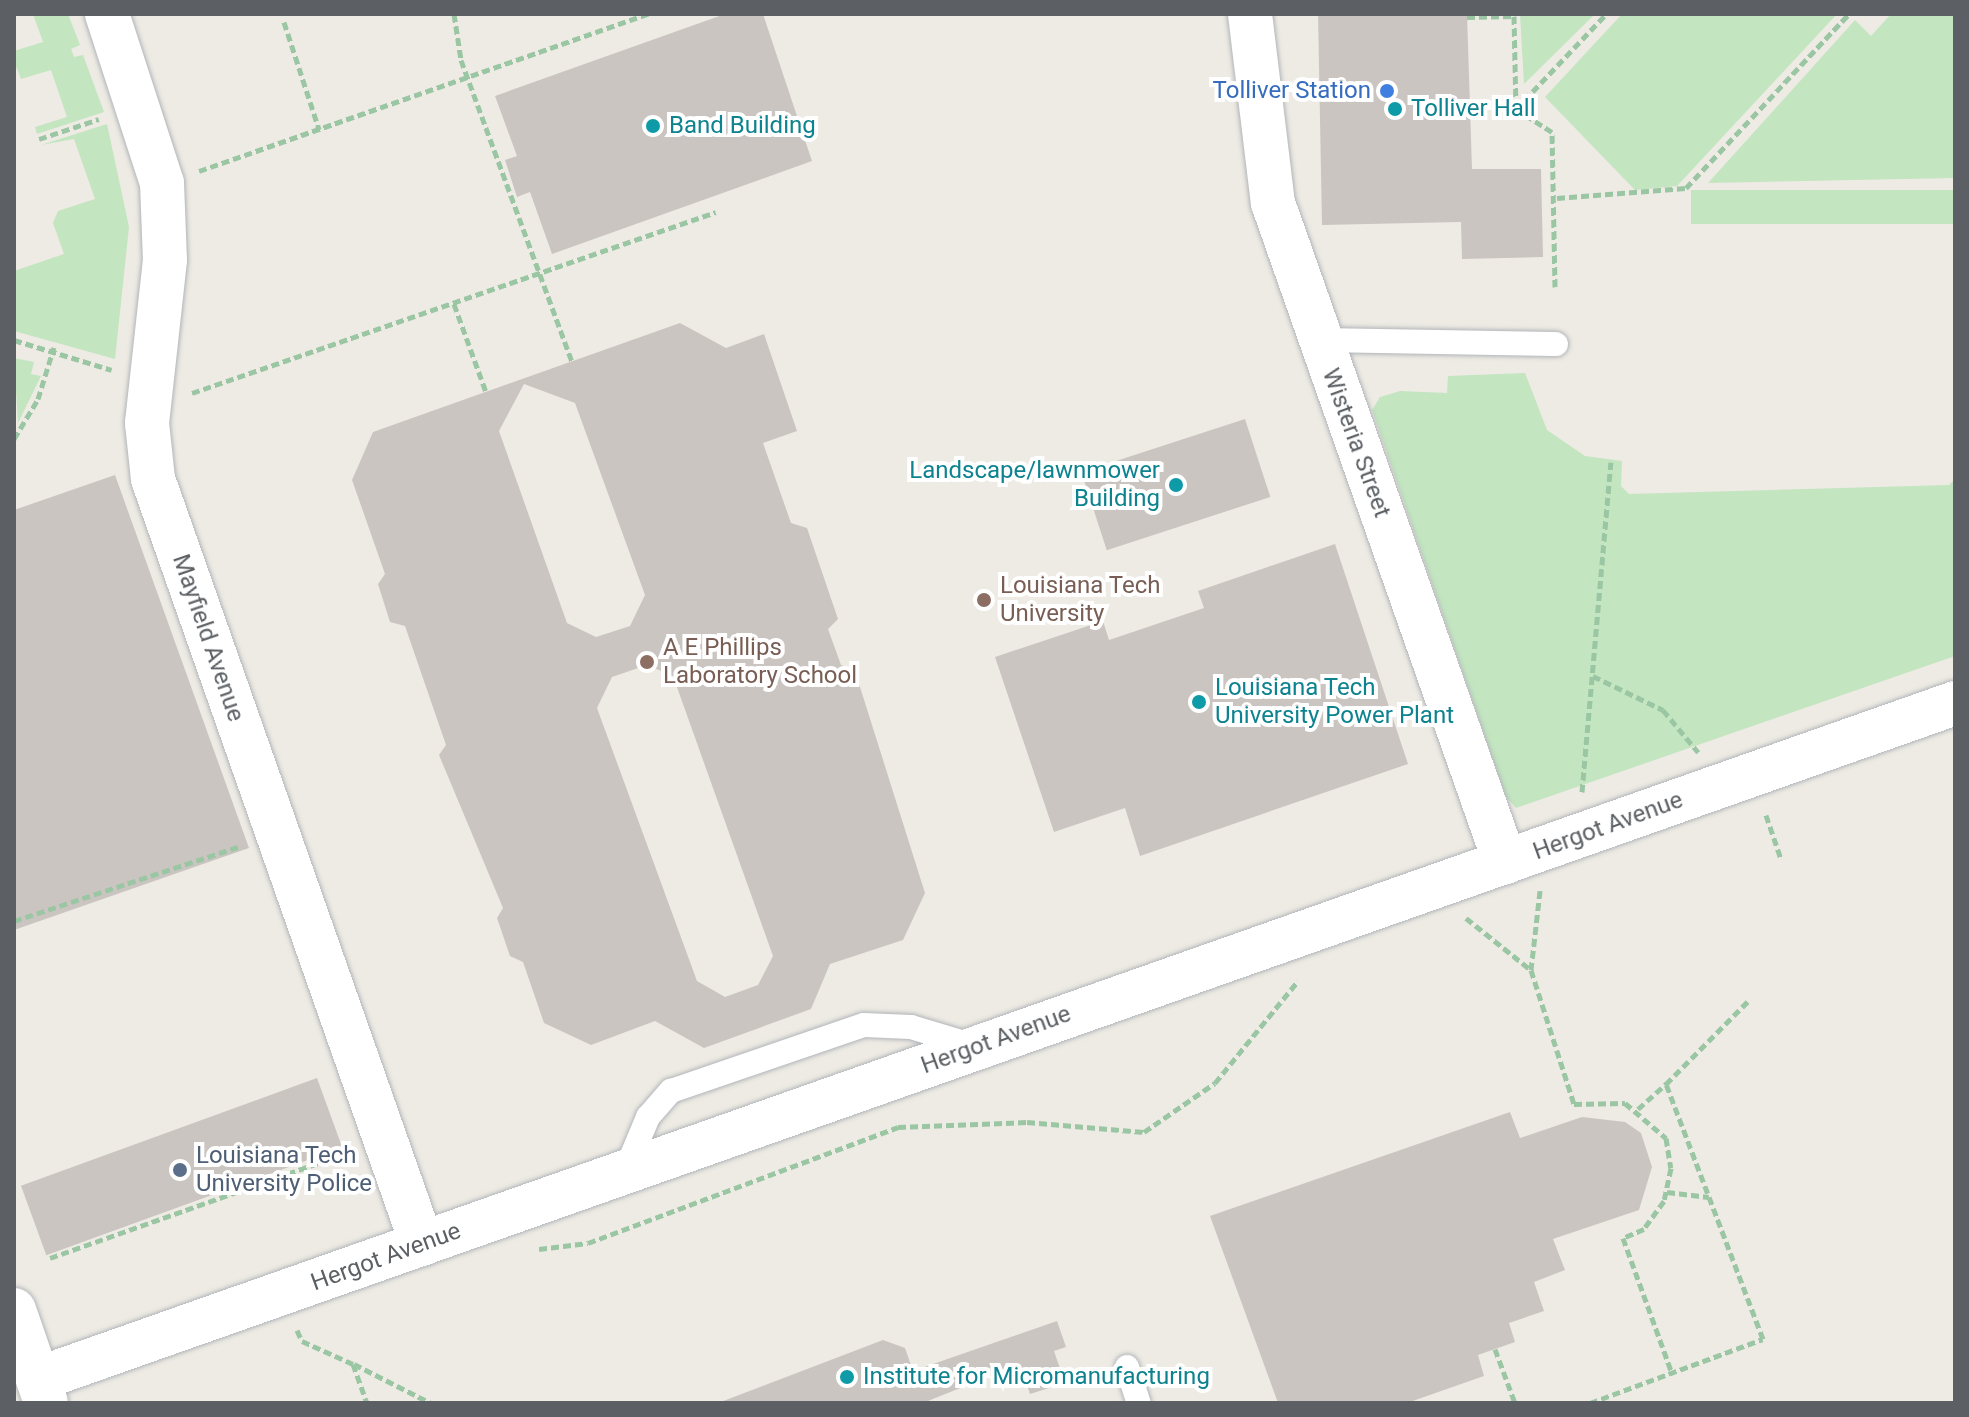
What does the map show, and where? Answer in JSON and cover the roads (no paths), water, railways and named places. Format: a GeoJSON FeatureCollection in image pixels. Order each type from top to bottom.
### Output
{"type":"FeatureCollection","features":[{"type":"Feature","properties":{"kind":"street","name":"Mayfield Avenue"},"geometry":{"type":"LineString","coordinates":[[107,14],[162,183],[165,260],[147,423],[153,479],[422,1244]]}},
{"type":"Feature","properties":{"kind":"street","name":"Wisteria Street"},"geometry":{"type":"LineString","coordinates":[[1250,14],[1273,203],[1319,340],[1523,872]]}},
{"type":"Feature","properties":{"kind":"street","name":"Hergot Avenue"},"geometry":{"type":"LineString","coordinates":[[42,1391],[422,1244],[976,1047],[1523,872],[1955,703]]}},
{"type":"Feature","properties":{"kind":"street"},"geometry":{"type":"LineString","coordinates":[[14,1310],[42,1391]]}},
{"type":"Feature","properties":{"kind":"lane"},"geometry":{"type":"LineString","coordinates":[[1319,340],[1556,344]]}},
{"type":"Feature","properties":{"kind":"lane"},"geometry":{"type":"LineString","coordinates":[[625,1172],[648,1117],[671,1091],[864,1025],[911,1027],[976,1047]]}},
{"type":"Feature","properties":{"kind":"lane"},"geometry":{"type":"LineString","coordinates":[[1127,1367],[1139,1403]]}},
{"type":"Feature","properties":{"kind":"place","name":"Tolliver Station"},"geometry":{"type":"Point","coordinates":[1387,91]}},
{"type":"Feature","properties":{"kind":"place","name":"Tolliver Hall"},"geometry":{"type":"Point","coordinates":[1395,109]}},
{"type":"Feature","properties":{"kind":"place","name":"Band Building"},"geometry":{"type":"Point","coordinates":[653,126]}},
{"type":"Feature","properties":{"kind":"place","name":"Landscape/lawnmower Building"},"geometry":{"type":"Point","coordinates":[1176,485]}},
{"type":"Feature","properties":{"kind":"place","name":"Louisiana Tech University"},"geometry":{"type":"Point","coordinates":[984,600]}},
{"type":"Feature","properties":{"kind":"place","name":"A E Phillips Laboratory School"},"geometry":{"type":"Point","coordinates":[647,662]}},
{"type":"Feature","properties":{"kind":"place","name":"Louisiana Tech University Power Plant"},"geometry":{"type":"Point","coordinates":[1199,702]}},
{"type":"Feature","properties":{"kind":"place","name":"Louisiana Tech University Police"},"geometry":{"type":"Point","coordinates":[180,1170]}},
{"type":"Feature","properties":{"kind":"place","name":"Institute for Micromanufacturing"},"geometry":{"type":"Point","coordinates":[847,1377]}}]}
